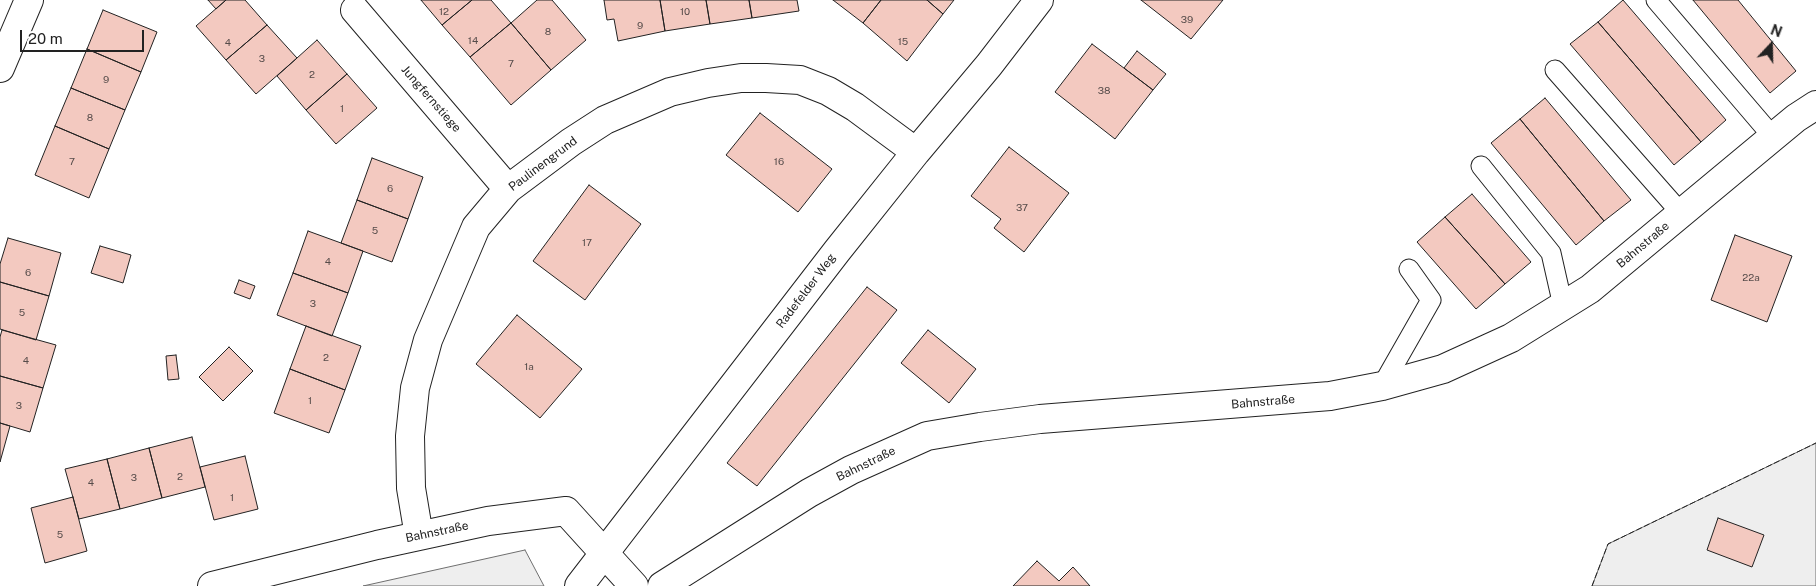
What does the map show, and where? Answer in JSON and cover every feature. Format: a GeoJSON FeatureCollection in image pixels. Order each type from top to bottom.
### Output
{"type":"FeatureCollection","features":[{"type":"Feature","properties":{"kind":"street"},"geometry":{"type":"LineString","coordinates":[[0,68],[30,0]]}},
{"type":"Feature","properties":{"kind":"street","name":"Radefelder Weg"},"geometry":{"type":"LineString","coordinates":[[580,586],[837,251],[989,65],[1039,0]]}},
{"type":"Feature","properties":{"kind":"street","name":"Jungfernstiege"},"geometry":{"type":"LineString","coordinates":[[355,10],[508,189]]}},
{"type":"Feature","properties":{"kind":"street","name":"Paulinengrund"},"geometry":{"type":"LineString","coordinates":[[418,536],[411,488],[410,436],[415,388],[428,340],[476,227],[508,189],[571,142],[605,120],[670,92],[708,82],[741,78],[800,80],[828,91],[855,107],[916,152]]}},
{"type":"Feature","properties":{"kind":"street","name":"Bahnstraße"},"geometry":{"type":"LineString","coordinates":[[662,586],[809,493],[852,470],[927,436],[1040,419],[1330,396],[1382,386],[1443,369],[1511,338],[1590,290],[1796,118],[1816,105]]}},
{"type":"Feature","properties":{"kind":"street","name":"Bahnstraße"},"geometry":{"type":"LineString","coordinates":[[212,586],[418,536],[488,522],[566,512],[634,586]]}},
{"type":"Feature","properties":{"kind":"lane"},"geometry":{"type":"LineString","coordinates":[[1656,0],[1773,137]]}},
{"type":"Feature","properties":{"kind":"lane"},"geometry":{"type":"LineString","coordinates":[[1555,70],[1681,213]]}},
{"type":"Feature","properties":{"kind":"lane"},"geometry":{"type":"LineString","coordinates":[[1481,166],[1551,253],[1563,306]]}},
{"type":"Feature","properties":{"kind":"lane"},"geometry":{"type":"LineString","coordinates":[[1382,386],[1431,300],[1409,269]]}},
{"type":"Feature","properties":{"kind":"shaded area"},"geometry":{"type":"Polygon","coordinates":[[[1816,443],[1816,586],[1592,586],[1608,544],[1816,443]]]}},
{"type":"Feature","properties":{"kind":"shaded area"},"geometry":{"type":"Polygon","coordinates":[[[525,550],[544,586],[363,586],[525,550]]]}},
{"type":"Feature","properties":{"kind":"building"},"geometry":{"type":"Polygon","coordinates":[[[208,0],[226,0],[216,9],[208,0]]]}},
{"type":"Feature","properties":{"kind":"building"},"geometry":{"type":"Polygon","coordinates":[[[226,0],[245,0],[267,25],[226,60],[196,26],[226,0]]]}},
{"type":"Feature","properties":{"kind":"building"},"geometry":{"type":"Polygon","coordinates":[[[421,0],[472,0],[442,25],[421,0]]]}},
{"type":"Feature","properties":{"kind":"building"},"geometry":{"type":"Polygon","coordinates":[[[472,0],[491,0],[511,23],[470,57],[442,25],[472,0]]]}},
{"type":"Feature","properties":{"kind":"building"},"geometry":{"type":"Polygon","coordinates":[[[537,0],[552,0],[586,40],[551,70],[511,23],[537,0]]]}},
{"type":"Feature","properties":{"kind":"building"},"geometry":{"type":"Polygon","coordinates":[[[604,0],[660,0],[665,31],[618,41],[614,19],[607,20],[604,0]]]}},
{"type":"Feature","properties":{"kind":"building"},"geometry":{"type":"Polygon","coordinates":[[[660,0],[706,0],[710,24],[665,31],[660,0]]]}},
{"type":"Feature","properties":{"kind":"building"},"geometry":{"type":"Polygon","coordinates":[[[706,0],[749,0],[752,18],[710,24],[706,0]]]}},
{"type":"Feature","properties":{"kind":"building"},"geometry":{"type":"Polygon","coordinates":[[[749,0],[797,0],[799,11],[752,18],[749,0]]]}},
{"type":"Feature","properties":{"kind":"building"},"geometry":{"type":"Polygon","coordinates":[[[833,0],[881,0],[863,23],[833,0]]]}},
{"type":"Feature","properties":{"kind":"building"},"geometry":{"type":"Polygon","coordinates":[[[881,0],[927,0],[943,14],[907,61],[863,23],[881,0]]]}},
{"type":"Feature","properties":{"kind":"building"},"geometry":{"type":"Polygon","coordinates":[[[927,0],[954,0],[943,14],[927,0]]]}},
{"type":"Feature","properties":{"kind":"building"},"geometry":{"type":"Polygon","coordinates":[[[1141,0],[1223,0],[1191,39],[1141,0]]]}},
{"type":"Feature","properties":{"kind":"building"},"geometry":{"type":"Polygon","coordinates":[[[1623,0],[1726,120],[1701,142],[1598,22],[1623,0]]]}},
{"type":"Feature","properties":{"kind":"building"},"geometry":{"type":"Polygon","coordinates":[[[1693,0],[1738,0],[1796,71],[1770,93],[1693,0]]]}},
{"type":"Feature","properties":{"kind":"building"},"geometry":{"type":"Polygon","coordinates":[[[103,10],[157,32],[141,72],[87,49],[103,10]]]}},
{"type":"Feature","properties":{"kind":"building"},"geometry":{"type":"Polygon","coordinates":[[[1598,22],[1701,142],[1674,165],[1570,44],[1598,22]]]}},
{"type":"Feature","properties":{"kind":"building"},"geometry":{"type":"Polygon","coordinates":[[[511,23],[551,70],[511,105],[470,57],[511,23]]]}},
{"type":"Feature","properties":{"kind":"building"},"geometry":{"type":"Polygon","coordinates":[[[267,25],[297,58],[256,94],[226,60],[267,25]]]}},
{"type":"Feature","properties":{"kind":"building"},"geometry":{"type":"Polygon","coordinates":[[[317,40],[347,74],[306,110],[277,76],[317,40]]]}},
{"type":"Feature","properties":{"kind":"building"},"geometry":{"type":"Polygon","coordinates":[[[1092,44],[1153,90],[1115,139],[1055,92],[1092,44]]]}},
{"type":"Feature","properties":{"kind":"building"},"geometry":{"type":"Polygon","coordinates":[[[87,49],[141,72],[125,110],[71,88],[87,49]]]}},
{"type":"Feature","properties":{"kind":"building"},"geometry":{"type":"Polygon","coordinates":[[[1137,51],[1166,74],[1153,90],[1124,68],[1137,51]]]}},
{"type":"Feature","properties":{"kind":"building"},"geometry":{"type":"Polygon","coordinates":[[[347,74],[377,108],[336,144],[306,110],[347,74]]]}},
{"type":"Feature","properties":{"kind":"building"},"geometry":{"type":"Polygon","coordinates":[[[71,88],[125,110],[109,149],[55,126],[71,88]]]}},
{"type":"Feature","properties":{"kind":"building"},"geometry":{"type":"Polygon","coordinates":[[[1545,98],[1631,200],[1604,221],[1520,119],[1545,98]]]}},
{"type":"Feature","properties":{"kind":"building"},"geometry":{"type":"Polygon","coordinates":[[[760,113],[832,169],[798,212],[726,155],[760,113]]]}},
{"type":"Feature","properties":{"kind":"building"},"geometry":{"type":"Polygon","coordinates":[[[1520,119],[1604,221],[1576,245],[1491,143],[1520,119]]]}},
{"type":"Feature","properties":{"kind":"building"},"geometry":{"type":"Polygon","coordinates":[[[55,126],[109,149],[89,198],[35,175],[55,126]]]}},
{"type":"Feature","properties":{"kind":"building"},"geometry":{"type":"Polygon","coordinates":[[[1009,147],[1069,193],[1024,252],[994,228],[1001,219],[971,196],[1009,147]]]}},
{"type":"Feature","properties":{"kind":"building"},"geometry":{"type":"Polygon","coordinates":[[[372,158],[423,177],[408,219],[357,200],[372,158]]]}},
{"type":"Feature","properties":{"kind":"building"},"geometry":{"type":"Polygon","coordinates":[[[589,185],[641,224],[585,300],[533,261],[589,185]]]}},
{"type":"Feature","properties":{"kind":"building"},"geometry":{"type":"Polygon","coordinates":[[[1472,194],[1531,262],[1505,284],[1445,217],[1472,194]]]}},
{"type":"Feature","properties":{"kind":"building"},"geometry":{"type":"Polygon","coordinates":[[[357,200],[408,219],[392,262],[341,243],[357,200]]]}},
{"type":"Feature","properties":{"kind":"building"},"geometry":{"type":"Polygon","coordinates":[[[1445,217],[1505,284],[1476,309],[1417,242],[1445,217]]]}},
{"type":"Feature","properties":{"kind":"building"},"geometry":{"type":"Polygon","coordinates":[[[308,231],[363,251],[348,293],[293,273],[308,231]]]}},
{"type":"Feature","properties":{"kind":"building"},"geometry":{"type":"Polygon","coordinates":[[[1735,235],[1792,256],[1767,322],[1711,300],[1735,235]]]}},
{"type":"Feature","properties":{"kind":"building"},"geometry":{"type":"Polygon","coordinates":[[[8,238],[61,253],[49,296],[0,282],[0,264],[8,238]]]}},
{"type":"Feature","properties":{"kind":"building"},"geometry":{"type":"Polygon","coordinates":[[[100,246],[131,255],[123,283],[91,273],[100,246]]]}},
{"type":"Feature","properties":{"kind":"building"},"geometry":{"type":"Polygon","coordinates":[[[293,273],[348,293],[332,336],[277,315],[293,273]]]}},
{"type":"Feature","properties":{"kind":"building"},"geometry":{"type":"Polygon","coordinates":[[[239,280],[255,286],[250,299],[234,293],[239,280]]]}},
{"type":"Feature","properties":{"kind":"building"},"geometry":{"type":"Polygon","coordinates":[[[0,282],[49,296],[36,340],[0,329],[0,282]]]}},
{"type":"Feature","properties":{"kind":"building"},"geometry":{"type":"Polygon","coordinates":[[[867,287],[897,310],[757,486],[727,463],[867,287]]]}},
{"type":"Feature","properties":{"kind":"building"},"geometry":{"type":"Polygon","coordinates":[[[517,315],[582,369],[540,418],[476,364],[517,315]]]}},
{"type":"Feature","properties":{"kind":"building"},"geometry":{"type":"Polygon","coordinates":[[[306,326],[361,346],[345,390],[290,369],[306,326]]]}},
{"type":"Feature","properties":{"kind":"building"},"geometry":{"type":"Polygon","coordinates":[[[2,330],[56,345],[43,388],[0,376],[0,337],[2,330]]]}},
{"type":"Feature","properties":{"kind":"building"},"geometry":{"type":"Polygon","coordinates":[[[928,330],[976,369],[949,403],[901,363],[928,330]]]}},
{"type":"Feature","properties":{"kind":"building"},"geometry":{"type":"Polygon","coordinates":[[[229,347],[253,371],[223,401],[199,377],[229,347]]]}},
{"type":"Feature","properties":{"kind":"building"},"geometry":{"type":"Polygon","coordinates":[[[176,355],[179,379],[168,380],[166,356],[176,355]]]}},
{"type":"Feature","properties":{"kind":"building"},"geometry":{"type":"Polygon","coordinates":[[[290,369],[345,390],[329,433],[274,413],[290,369]]]}},
{"type":"Feature","properties":{"kind":"building"},"geometry":{"type":"Polygon","coordinates":[[[0,376],[43,388],[30,432],[0,423],[0,376]]]}},
{"type":"Feature","properties":{"kind":"building"},"geometry":{"type":"Polygon","coordinates":[[[0,423],[10,426],[0,462],[0,423]]]}},
{"type":"Feature","properties":{"kind":"building"},"geometry":{"type":"Polygon","coordinates":[[[192,437],[205,487],[162,498],[149,448],[192,437]]]}},
{"type":"Feature","properties":{"kind":"building"},"geometry":{"type":"Polygon","coordinates":[[[149,448],[162,498],[120,509],[107,459],[149,448]]]}},
{"type":"Feature","properties":{"kind":"building"},"geometry":{"type":"Polygon","coordinates":[[[245,456],[258,509],[214,520],[200,467],[245,456]]]}},
{"type":"Feature","properties":{"kind":"building"},"geometry":{"type":"Polygon","coordinates":[[[107,459],[120,509],[79,519],[65,469],[107,459]]]}},
{"type":"Feature","properties":{"kind":"building"},"geometry":{"type":"Polygon","coordinates":[[[73,497],[87,551],[45,563],[31,508],[73,497]]]}},
{"type":"Feature","properties":{"kind":"building"},"geometry":{"type":"Polygon","coordinates":[[[1718,518],[1764,535],[1752,567],[1707,550],[1718,518]]]}},
{"type":"Feature","properties":{"kind":"building"},"geometry":{"type":"Polygon","coordinates":[[[1037,561],[1059,581],[1073,567],[1090,586],[1013,586],[1037,561]]]}},
{"type":"Feature","properties":{"kind":"fence"},"geometry":{"type":"LineString","coordinates":[[1592,586],[1608,544],[1816,443]]}}]}
